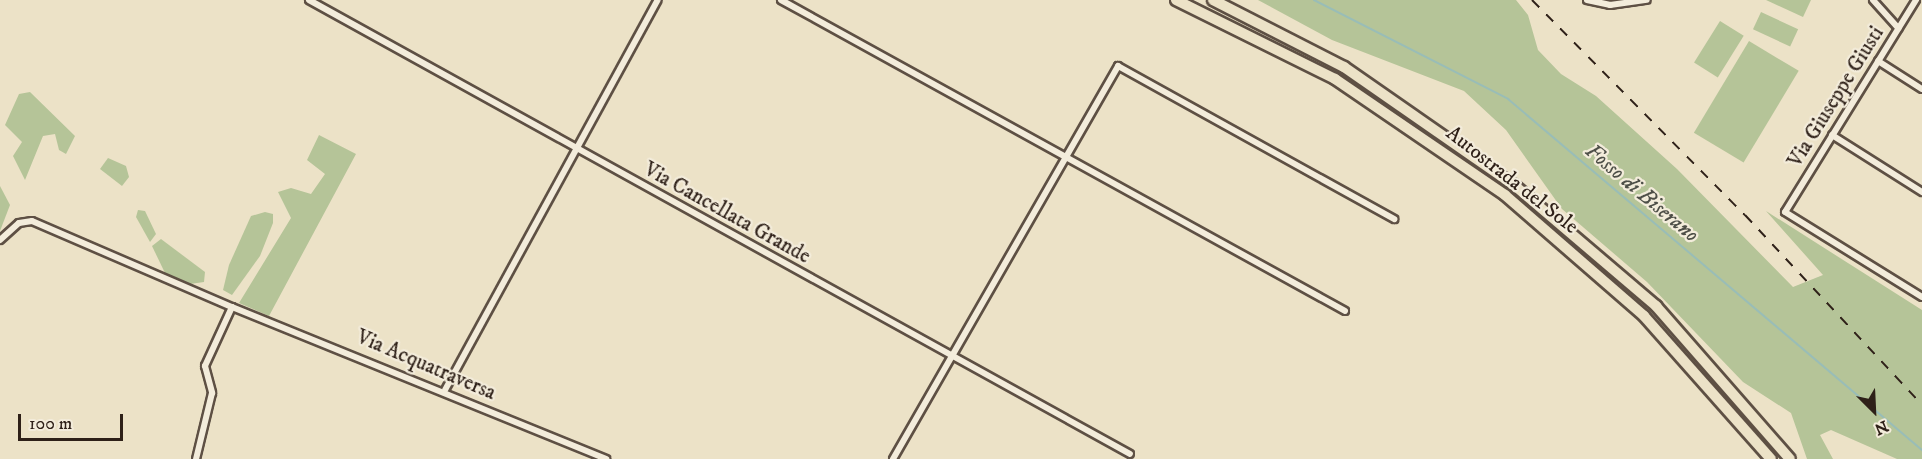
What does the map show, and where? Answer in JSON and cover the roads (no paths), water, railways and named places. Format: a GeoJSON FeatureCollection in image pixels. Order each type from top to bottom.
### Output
{"type":"FeatureCollection","features":[{"type":"Feature","properties":{"kind":"highway","name":"Autostrada del Sole"},"geometry":{"type":"LineString","coordinates":[[1176,0],[1335,79],[1505,195],[1644,316],[1771,459]]}},
{"type":"Feature","properties":{"kind":"highway","name":"Autostrada del Sole"},"geometry":{"type":"LineString","coordinates":[[1213,0],[1344,67],[1514,185],[1656,306],[1790,459]]}},
{"type":"Feature","properties":{"kind":"street","name":"Via Cancellata Grande"},"geometry":{"type":"LineString","coordinates":[[309,0],[949,358],[1130,454]]}},
{"type":"Feature","properties":{"kind":"street"},"geometry":{"type":"LineString","coordinates":[[445,390],[658,0]]}},
{"type":"Feature","properties":{"kind":"street"},"geometry":{"type":"LineString","coordinates":[[781,0],[1345,311]]}},
{"type":"Feature","properties":{"kind":"street"},"geometry":{"type":"LineString","coordinates":[[1587,0],[1616,5],[1647,0]]}},
{"type":"Feature","properties":{"kind":"street"},"geometry":{"type":"LineString","coordinates":[[1873,0],[1898,28]]}},
{"type":"Feature","properties":{"kind":"street","name":"Via Giuseppe Giusti"},"geometry":{"type":"LineString","coordinates":[[1916,0],[1785,212],[1922,297]]}},
{"type":"Feature","properties":{"kind":"street"},"geometry":{"type":"LineString","coordinates":[[1878,62],[1922,89]]}},
{"type":"Feature","properties":{"kind":"street"},"geometry":{"type":"LineString","coordinates":[[892,459],[1064,154],[1122,65],[1394,219]]}},
{"type":"Feature","properties":{"kind":"street"},"geometry":{"type":"LineString","coordinates":[[1832,135],[1922,192]]}},
{"type":"Feature","properties":{"kind":"street","name":"Via Acquatraversa"},"geometry":{"type":"LineString","coordinates":[[0,240],[19,223],[32,221],[232,307],[445,390],[606,459]]}},
{"type":"Feature","properties":{"kind":"street"},"geometry":{"type":"LineString","coordinates":[[196,459],[212,393],[205,366],[232,307]]}},
{"type":"Feature","properties":{"kind":"waterway","name":"Fosso di Biserano"},"geometry":{"type":"LineString","coordinates":[[1314,0],[1508,99],[1922,450]]}},
{"type":"Feature","properties":{"kind":"railway"},"geometry":{"type":"LineString","coordinates":[[1532,0],[1745,215],[1922,405]]}}]}
